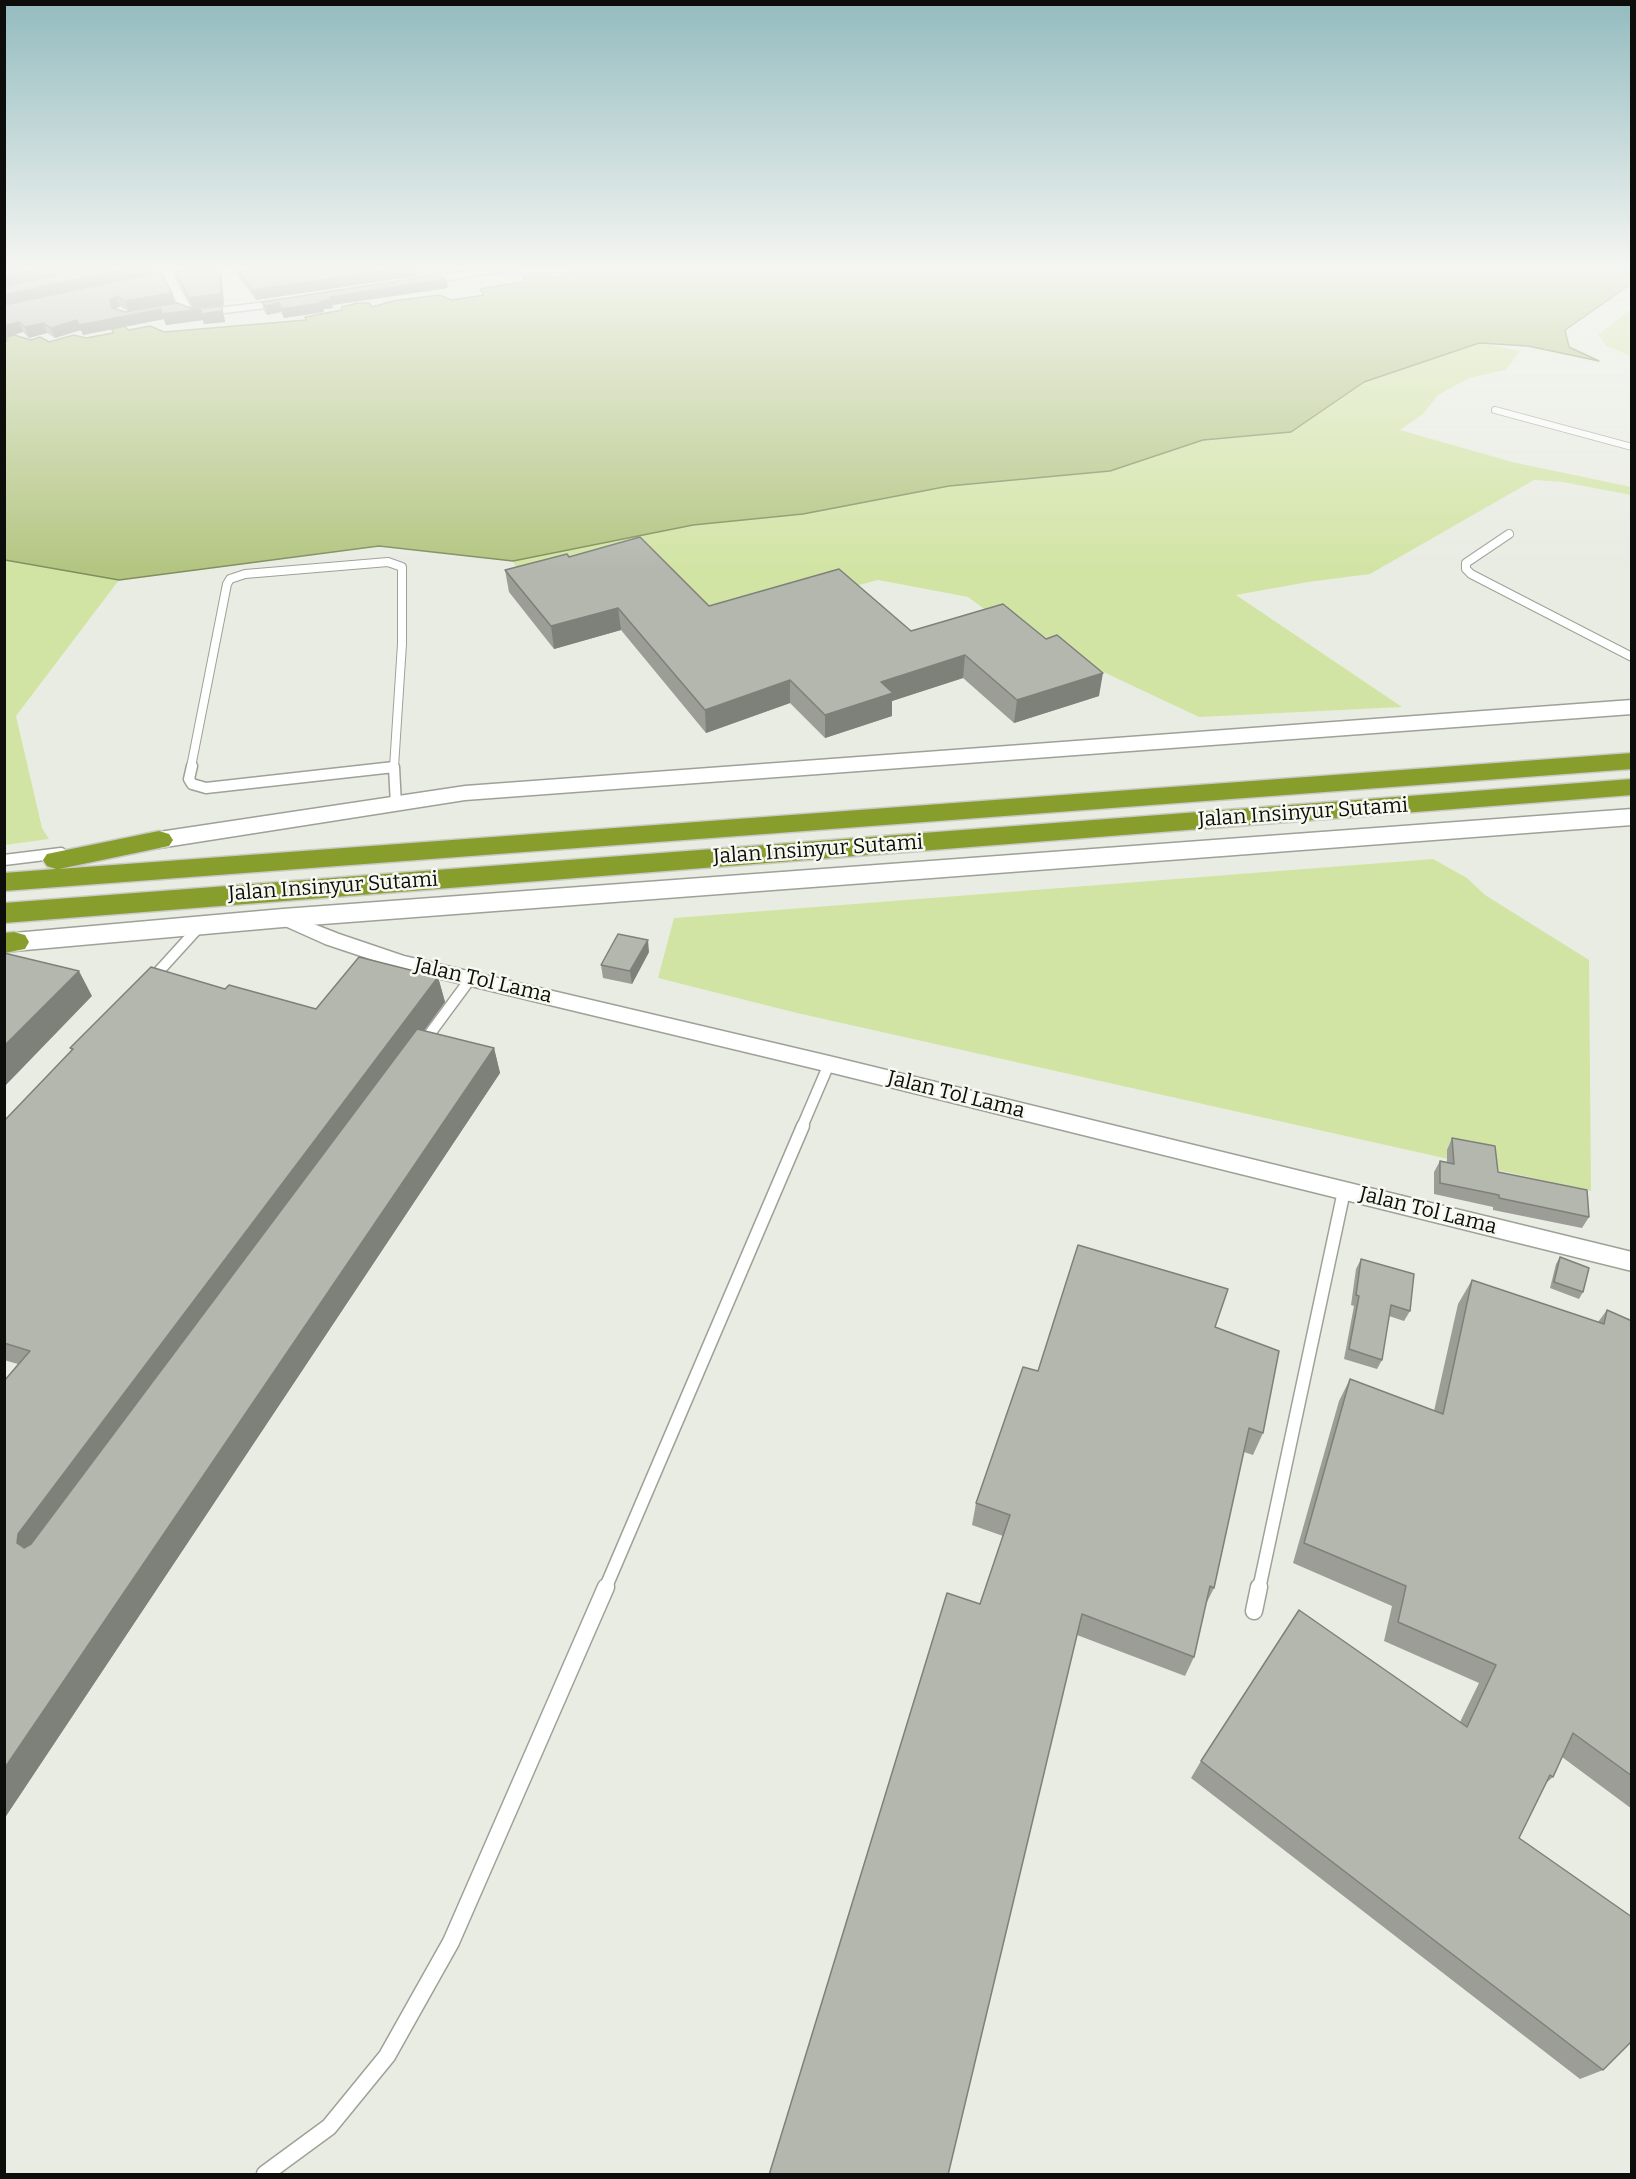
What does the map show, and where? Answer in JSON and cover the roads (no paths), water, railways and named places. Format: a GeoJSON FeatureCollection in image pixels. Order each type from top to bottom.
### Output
{"type":"FeatureCollection","features":[{"type":"Feature","properties":{"kind":"highway","name":"Jalan Insinyur Sutami"},"geometry":{"type":"LineString","coordinates":[[4,882],[1632,761]]}},
{"type":"Feature","properties":{"kind":"highway","name":"Jalan Insinyur Sutami"},"geometry":{"type":"LineString","coordinates":[[4,913],[1632,787]]}},
{"type":"Feature","properties":{"kind":"highway"},"geometry":{"type":"LineString","coordinates":[[4,868],[159,840]]}},
{"type":"Feature","properties":{"kind":"street"},"geometry":{"type":"LineString","coordinates":[[159,840],[465,793],[1632,707]]}},
{"type":"Feature","properties":{"kind":"street"},"geometry":{"type":"LineString","coordinates":[[8,945],[284,918],[1632,817]]}},
{"type":"Feature","properties":{"kind":"street","name":"Jalan Tol Lama"},"geometry":{"type":"LineString","coordinates":[[284,918],[332,939],[391,959],[829,1064],[1632,1262]]}},
{"type":"Feature","properties":{"kind":"lane"},"geometry":{"type":"LineString","coordinates":[[1495,410],[1632,447]]}},
{"type":"Feature","properties":{"kind":"lane"},"geometry":{"type":"LineString","coordinates":[[1509,534],[1466,563],[1466,569],[1471,574],[1632,657]]}},
{"type":"Feature","properties":{"kind":"lane"},"geometry":{"type":"LineString","coordinates":[[394,767],[217,788],[192,784],[189,779],[191,768],[226,584],[230,579],[245,574],[388,562],[402,567],[402,644],[394,767],[396,805]]}},
{"type":"Feature","properties":{"kind":"lane"},"geometry":{"type":"LineString","coordinates":[[4,860],[159,840]]}},
{"type":"Feature","properties":{"kind":"lane"},"geometry":{"type":"LineString","coordinates":[[145,987],[201,926]]}},
{"type":"Feature","properties":{"kind":"lane"},"geometry":{"type":"LineString","coordinates":[[413,1057],[471,978]]}},
{"type":"Feature","properties":{"kind":"lane"},"geometry":{"type":"LineString","coordinates":[[265,2175],[329,2127],[380,2065],[451,1942],[538,1746],[829,1064]]}},
{"type":"Feature","properties":{"kind":"lane"},"geometry":{"type":"LineString","coordinates":[[1254,1611],[1344,1191]]}}]}
